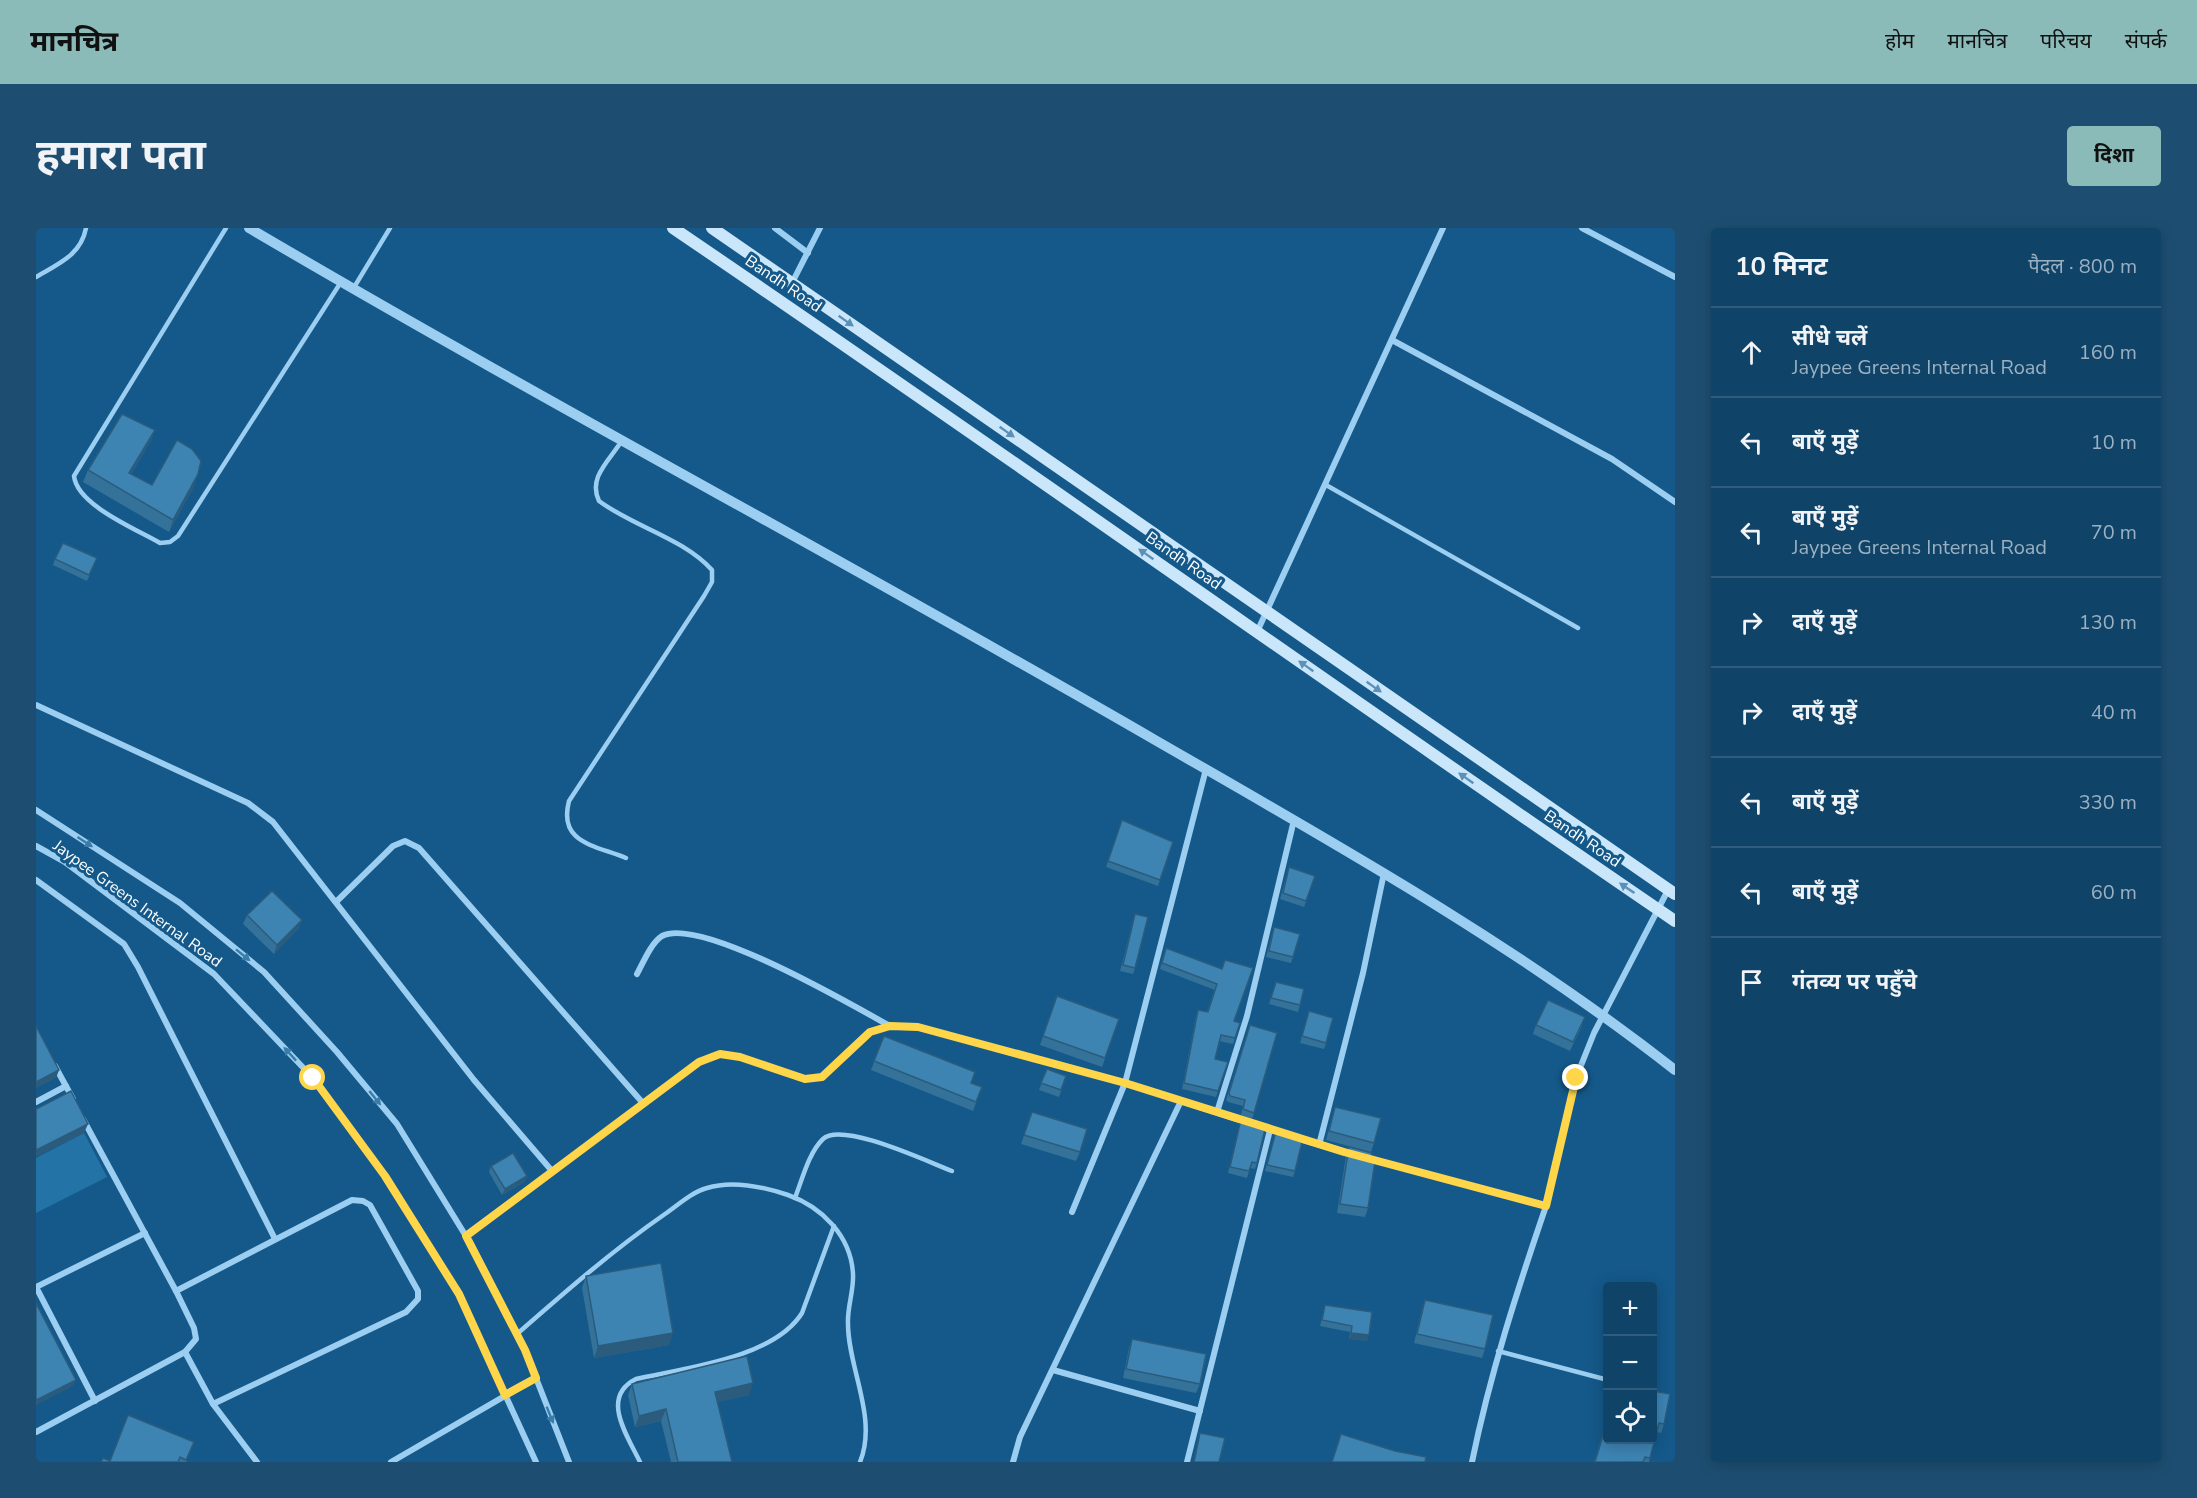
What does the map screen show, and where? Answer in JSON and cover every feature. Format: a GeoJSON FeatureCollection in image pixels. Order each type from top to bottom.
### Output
{"type":"FeatureCollection","features":[{"type":"Feature","properties":{"kind":"main road","name":"Bandh Road"},"geometry":{"type":"LineString","coordinates":[[673,228],[917,393],[1675,921]]}},
{"type":"Feature","properties":{"kind":"main road","name":"Bandh Road"},"geometry":{"type":"LineString","coordinates":[[712,228],[1672,892]]}},
{"type":"Feature","properties":{"kind":"street"},"geometry":{"type":"LineString","coordinates":[[249,228],[353,289],[938,614],[1384,873],[1530,963],[1604,1014],[1675,1070]]}},
{"type":"Feature","properties":{"kind":"street"},"geometry":{"type":"LineString","coordinates":[[775,228],[808,253]]}},
{"type":"Feature","properties":{"kind":"street"},"geometry":{"type":"LineString","coordinates":[[792,284],[820,228]]}},
{"type":"Feature","properties":{"kind":"street"},"geometry":{"type":"LineString","coordinates":[[1257,632],[1268,613],[1443,228]]}},
{"type":"Feature","properties":{"kind":"street"},"geometry":{"type":"LineString","coordinates":[[1582,228],[1675,277]]}},
{"type":"Feature","properties":{"kind":"street"},"geometry":{"type":"LineString","coordinates":[[1392,340],[1612,459],[1675,502]]}},
{"type":"Feature","properties":{"kind":"street"},"geometry":{"type":"LineString","coordinates":[[36,705],[248,803],[273,822],[474,1080],[552,1171]]}},
{"type":"Feature","properties":{"kind":"street"},"geometry":{"type":"LineString","coordinates":[[1072,1212],[1125,1083],[1206,769]]}},
{"type":"Feature","properties":{"kind":"street","name":"Jaypee Greens Internal Road"},"geometry":{"type":"LineString","coordinates":[[36,810],[180,903],[264,972],[337,1052],[397,1124],[466,1236],[517,1334],[569,1462]]}},
{"type":"Feature","properties":{"kind":"street"},"geometry":{"type":"LineString","coordinates":[[1216,1112],[1247,1016],[1294,820]]}},
{"type":"Feature","properties":{"kind":"street"},"geometry":{"type":"LineString","coordinates":[[336,902],[393,846],[405,841],[419,848],[642,1102]]}},
{"type":"Feature","properties":{"kind":"street","name":"Jaypee Greens Internal Road"},"geometry":{"type":"LineString","coordinates":[[36,846],[65,862],[214,974],[313,1078],[385,1176],[459,1294],[536,1462]]}},
{"type":"Feature","properties":{"kind":"street"},"geometry":{"type":"LineString","coordinates":[[1319,1145],[1363,973],[1384,873]]}},
{"type":"Feature","properties":{"kind":"street"},"geometry":{"type":"LineString","coordinates":[[36,880],[124,944],[138,967],[275,1239]]}},
{"type":"Feature","properties":{"kind":"street"},"geometry":{"type":"LineString","coordinates":[[1472,1462],[1487,1390],[1498,1351],[1546,1206],[1576,1078],[1604,1014],[1658,910],[1672,892]]}},
{"type":"Feature","properties":{"kind":"street"},"geometry":{"type":"LineString","coordinates":[[637,974],[656,940],[664,935],[687,934],[756,956],[890,1026]]}},
{"type":"Feature","properties":{"kind":"street"},"geometry":{"type":"LineString","coordinates":[[466,1236],[642,1102],[699,1062],[720,1054],[740,1057],[805,1079],[822,1077],[870,1032],[890,1026],[918,1027],[1125,1083],[1319,1145],[1546,1206]]}},
{"type":"Feature","properties":{"kind":"street"},"geometry":{"type":"LineString","coordinates":[[36,1432],[185,1352],[196,1339],[194,1328],[176,1291],[51,1057]]}},
{"type":"Feature","properties":{"kind":"street"},"geometry":{"type":"LineString","coordinates":[[36,1102],[66,1086]]}},
{"type":"Feature","properties":{"kind":"street"},"geometry":{"type":"LineString","coordinates":[[1013,1462],[1020,1437],[1181,1101]]}},
{"type":"Feature","properties":{"kind":"street"},"geometry":{"type":"LineString","coordinates":[[1187,1462],[1270,1130]]}},
{"type":"Feature","properties":{"kind":"street"},"geometry":{"type":"LineString","coordinates":[[176,1291],[352,1200],[363,1201],[370,1205],[418,1292],[418,1299],[406,1312],[213,1404]]}},
{"type":"Feature","properties":{"kind":"street"},"geometry":{"type":"LineString","coordinates":[[95,1401],[36,1287],[145,1233]]}},
{"type":"Feature","properties":{"kind":"street"},"geometry":{"type":"LineString","coordinates":[[185,1352],[213,1404],[257,1462]]}},
{"type":"Feature","properties":{"kind":"street"},"geometry":{"type":"LineString","coordinates":[[1053,1370],[1200,1411]]}},
{"type":"Feature","properties":{"kind":"street"},"geometry":{"type":"LineString","coordinates":[[391,1462],[536,1378]]}},
{"type":"Feature","properties":{"kind":"street"},"geometry":{"type":"LineString","coordinates":[[405,1454],[409,1462]]}},
{"type":"Feature","properties":{"kind":"lane"},"geometry":{"type":"LineString","coordinates":[[36,277],[72,255],[80,245],[86,228]]}},
{"type":"Feature","properties":{"kind":"lane"},"geometry":{"type":"LineString","coordinates":[[226,228],[74,476],[75,486],[88,501],[160,543],[170,542],[178,536],[341,282]]}},
{"type":"Feature","properties":{"kind":"lane"},"geometry":{"type":"LineString","coordinates":[[353,289],[390,228]]}},
{"type":"Feature","properties":{"kind":"lane"},"geometry":{"type":"LineString","coordinates":[[623,440],[596,477],[594,490],[598,501],[679,546],[703,561],[712,570],[712,582],[704,596],[569,801],[564,818],[569,831],[583,841],[626,858]]}},
{"type":"Feature","properties":{"kind":"lane"},"geometry":{"type":"LineString","coordinates":[[1326,485],[1578,628]]}},
{"type":"Feature","properties":{"kind":"lane"},"geometry":{"type":"LineString","coordinates":[[795,1198],[813,1153],[823,1139],[830,1134],[852,1134],[952,1171]]}},
{"type":"Feature","properties":{"kind":"lane"},"geometry":{"type":"LineString","coordinates":[[517,1334],[637,1233],[705,1188],[737,1185],[771,1190],[795,1198],[815,1208],[834,1226],[845,1243],[853,1275],[848,1334],[866,1425],[865,1444],[860,1462]]}},
{"type":"Feature","properties":{"kind":"lane"},"geometry":{"type":"LineString","coordinates":[[640,1462],[618,1415],[616,1405],[626,1384],[636,1379],[723,1359],[760,1346],[794,1326],[802,1313],[834,1226]]}},
{"type":"Feature","properties":{"kind":"lane"},"geometry":{"type":"LineString","coordinates":[[1498,1351],[1603,1379]]}},
{"type":"Feature","properties":{"kind":"shaded area"},"geometry":{"type":"Polygon","coordinates":[[[84,1133],[107,1177],[36,1213],[36,1158],[84,1133]]]}},
{"type":"Feature","properties":{"kind":"building"},"geometry":{"type":"Polygon","coordinates":[[[122,414],[155,430],[129,473],[152,485],[177,440],[192,449],[201,461],[198,474],[173,520],[88,470],[122,414]]]}},
{"type":"Feature","properties":{"kind":"building"},"geometry":{"type":"Polygon","coordinates":[[[63,543],[97,558],[89,575],[55,559],[63,543]]]}},
{"type":"Feature","properties":{"kind":"building"},"geometry":{"type":"Polygon","coordinates":[[[1122,820],[1173,842],[1160,880],[1108,861],[1122,820]]]}},
{"type":"Feature","properties":{"kind":"building"},"geometry":{"type":"Polygon","coordinates":[[[1289,867],[1315,876],[1306,901],[1283,893],[1289,867]]]}},
{"type":"Feature","properties":{"kind":"building"},"geometry":{"type":"Polygon","coordinates":[[[272,891],[302,920],[277,945],[247,915],[272,891]]]}},
{"type":"Feature","properties":{"kind":"building"},"geometry":{"type":"Polygon","coordinates":[[[1135,914],[1148,917],[1135,968],[1123,965],[1135,914]]]}},
{"type":"Feature","properties":{"kind":"building"},"geometry":{"type":"Polygon","coordinates":[[[1274,927],[1300,934],[1293,957],[1269,951],[1274,927]]]}},
{"type":"Feature","properties":{"kind":"building"},"geometry":{"type":"Polygon","coordinates":[[[1166,948],[1222,969],[1225,960],[1253,968],[1234,1021],[1240,1023],[1235,1038],[1221,1035],[1215,1059],[1228,1062],[1218,1091],[1184,1083],[1198,1010],[1208,1012],[1217,984],[1162,963],[1166,948]]]}},
{"type":"Feature","properties":{"kind":"building"},"geometry":{"type":"Polygon","coordinates":[[[1276,982],[1304,989],[1300,1005],[1271,998],[1276,982]]]}},
{"type":"Feature","properties":{"kind":"building"},"geometry":{"type":"Polygon","coordinates":[[[1057,996],[1119,1019],[1105,1058],[1043,1036],[1057,996]]]}},
{"type":"Feature","properties":{"kind":"building"},"geometry":{"type":"Polygon","coordinates":[[[1548,1000],[1585,1017],[1573,1042],[1536,1025],[1548,1000]]]}},
{"type":"Feature","properties":{"kind":"building"},"geometry":{"type":"Polygon","coordinates":[[[1309,1011],[1333,1018],[1326,1043],[1302,1036],[1309,1011]]]}},
{"type":"Feature","properties":{"kind":"building"},"geometry":{"type":"Polygon","coordinates":[[[1250,1025],[1277,1033],[1254,1113],[1243,1109],[1245,1100],[1230,1096],[1229,1093],[1250,1025]]]}},
{"type":"Feature","properties":{"kind":"building"},"geometry":{"type":"Polygon","coordinates":[[[36,1026],[59,1070],[36,1082],[36,1026]]]}},
{"type":"Feature","properties":{"kind":"building"},"geometry":{"type":"Polygon","coordinates":[[[884,1036],[975,1072],[971,1083],[982,1087],[976,1102],[874,1061],[884,1036]]]}},
{"type":"Feature","properties":{"kind":"building"},"geometry":{"type":"Polygon","coordinates":[[[1047,1069],[1066,1076],[1061,1090],[1041,1083],[1047,1069]]]}},
{"type":"Feature","properties":{"kind":"building"},"geometry":{"type":"Polygon","coordinates":[[[71,1091],[88,1124],[36,1150],[36,1109],[71,1091]]]}},
{"type":"Feature","properties":{"kind":"building"},"geometry":{"type":"Polygon","coordinates":[[[1335,1107],[1381,1118],[1374,1143],[1329,1131],[1335,1107]]]}},
{"type":"Feature","properties":{"kind":"building"},"geometry":{"type":"Polygon","coordinates":[[[1032,1112],[1087,1129],[1080,1152],[1024,1135],[1032,1112]]]}},
{"type":"Feature","properties":{"kind":"building"},"geometry":{"type":"Polygon","coordinates":[[[1241,1119],[1265,1129],[1257,1163],[1252,1162],[1249,1171],[1230,1167],[1241,1119]]]}},
{"type":"Feature","properties":{"kind":"building"},"geometry":{"type":"Polygon","coordinates":[[[1276,1131],[1303,1138],[1295,1171],[1267,1165],[1276,1131]]]}},
{"type":"Feature","properties":{"kind":"building"},"geometry":{"type":"Polygon","coordinates":[[[1349,1147],[1372,1153],[1370,1160],[1375,1161],[1368,1208],[1340,1204],[1349,1147]]]}},
{"type":"Feature","properties":{"kind":"building"},"geometry":{"type":"Polygon","coordinates":[[[513,1153],[527,1176],[505,1189],[491,1166],[513,1153]]]}},
{"type":"Feature","properties":{"kind":"building"},"geometry":{"type":"Polygon","coordinates":[[[661,1263],[673,1333],[598,1346],[586,1276],[661,1263]]]}},
{"type":"Feature","properties":{"kind":"building"},"geometry":{"type":"Polygon","coordinates":[[[1425,1300],[1493,1315],[1485,1349],[1417,1334],[1425,1300]]]}},
{"type":"Feature","properties":{"kind":"building"},"geometry":{"type":"Polygon","coordinates":[[[36,1303],[76,1380],[36,1400],[36,1303]]]}},
{"type":"Feature","properties":{"kind":"building"},"geometry":{"type":"Polygon","coordinates":[[[1325,1305],[1372,1312],[1369,1335],[1351,1333],[1352,1326],[1322,1320],[1325,1305]]]}},
{"type":"Feature","properties":{"kind":"building"},"geometry":{"type":"Polygon","coordinates":[[[1132,1339],[1206,1354],[1200,1384],[1126,1369],[1132,1339]]]}},
{"type":"Feature","properties":{"kind":"building"},"geometry":{"type":"Polygon","coordinates":[[[747,1356],[753,1383],[715,1392],[732,1462],[678,1462],[666,1409],[639,1416],[632,1384],[747,1356]]]}},
{"type":"Feature","properties":{"kind":"building"},"geometry":{"type":"Polygon","coordinates":[[[1657,1392],[1670,1394],[1664,1424],[1659,1423],[1657,1431],[1657,1392]]]}},
{"type":"Feature","properties":{"kind":"building"},"geometry":{"type":"Polygon","coordinates":[[[128,1415],[194,1442],[186,1460],[180,1457],[178,1462],[101,1462],[103,1458],[110,1461],[128,1415]]]}},
{"type":"Feature","properties":{"kind":"building"},"geometry":{"type":"Polygon","coordinates":[[[1200,1433],[1225,1438],[1219,1462],[1194,1462],[1200,1433]]]}},
{"type":"Feature","properties":{"kind":"building"},"geometry":{"type":"Polygon","coordinates":[[[1341,1434],[1395,1451],[1426,1457],[1425,1462],[1332,1462],[1341,1434]]]}},
{"type":"Feature","properties":{"kind":"building"},"geometry":{"type":"Polygon","coordinates":[[[1603,1436],[1603,1444],[1654,1444],[1650,1458],[1645,1457],[1643,1462],[1595,1462],[1603,1436]]]}},
{"type":"Feature","properties":{"kind":"route"},"geometry":{"type":"LineString","coordinates":[[313,1078],[385,1176],[459,1294],[505,1395],[536,1378],[525,1350],[466,1236],[660,1089],[699,1062],[720,1054],[740,1057],[805,1079],[822,1077],[852,1046],[870,1032],[890,1026],[918,1027],[1125,1083],[1344,1152],[1546,1206],[1576,1078]]}}]}
